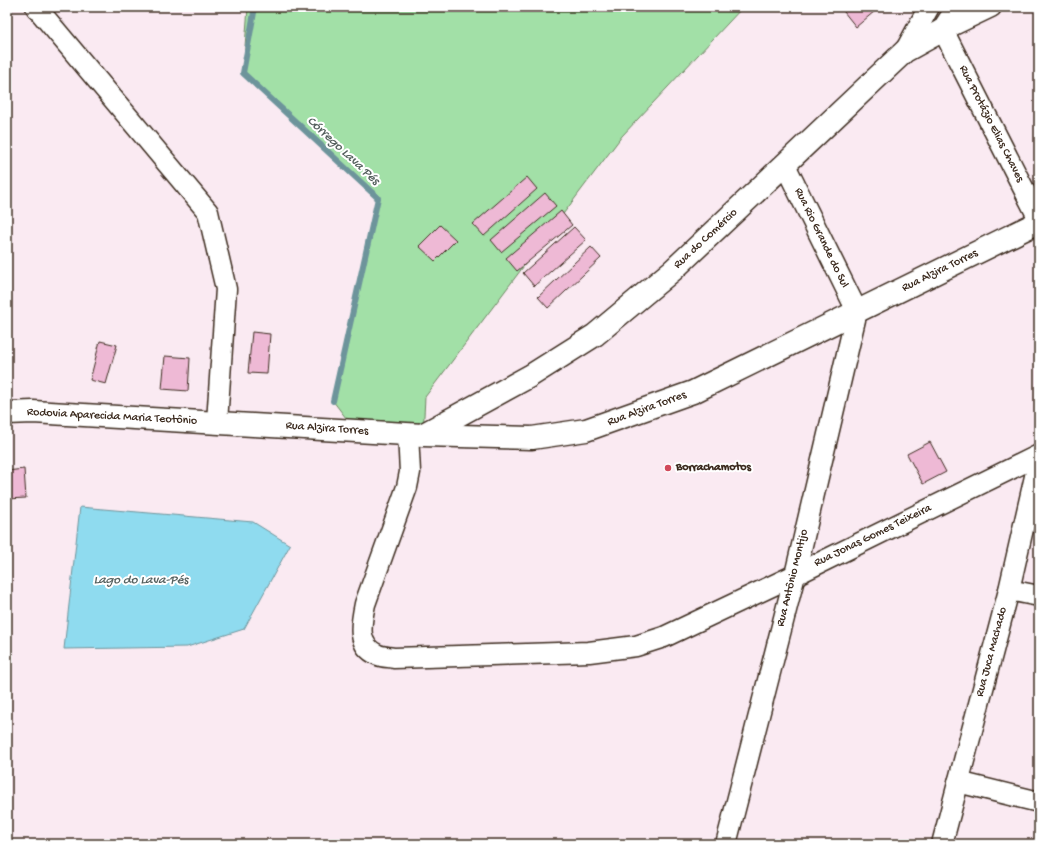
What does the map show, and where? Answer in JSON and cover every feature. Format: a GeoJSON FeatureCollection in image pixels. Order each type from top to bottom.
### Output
{"type":"FeatureCollection","features":[{"type":"Feature","properties":{"kind":"main road","name":"Rua do Comércio"},"geometry":{"type":"LineString","coordinates":[[416,434],[530,376],[595,335],[673,270],[905,51],[943,30],[958,7]]}},
{"type":"Feature","properties":{"kind":"main road","name":"Rua Alzira Torres"},"geometry":{"type":"LineString","coordinates":[[217,422],[416,434],[532,438],[586,430],[693,392],[1039,220]]}},
{"type":"Feature","properties":{"kind":"main road","name":"Rodovia Aparecida Maria Teotônio"},"geometry":{"type":"LineString","coordinates":[[7,413],[33,412],[217,422]]}},
{"type":"Feature","properties":{"kind":"street"},"geometry":{"type":"LineString","coordinates":[[36,7],[208,212],[226,289],[217,422]]}},
{"type":"Feature","properties":{"kind":"street"},"geometry":{"type":"LineString","coordinates":[[905,51],[929,7]]}},
{"type":"Feature","properties":{"kind":"street"},"geometry":{"type":"LineString","coordinates":[[943,30],[991,7]]}},
{"type":"Feature","properties":{"kind":"street","name":"Rua Protázio Elias Chaves"},"geometry":{"type":"LineString","coordinates":[[943,30],[1039,220]]}},
{"type":"Feature","properties":{"kind":"street","name":"Rua Rio Grande do Sul"},"geometry":{"type":"LineString","coordinates":[[785,165],[857,311]]}},
{"type":"Feature","properties":{"kind":"street","name":"Rua Antônio Montijo"},"geometry":{"type":"LineString","coordinates":[[726,844],[795,575],[857,311]]}},
{"type":"Feature","properties":{"kind":"street","name":"Rua Jonas Gomes Teixeira"},"geometry":{"type":"LineString","coordinates":[[416,434],[407,487],[365,604],[362,620],[362,637],[368,648],[378,655],[394,658],[589,652],[636,646],[664,637],[795,575],[1039,455]]}},
{"type":"Feature","properties":{"kind":"street","name":"Rua Juca Machado"},"geometry":{"type":"LineString","coordinates":[[942,844],[1009,590],[1039,459]]}},
{"type":"Feature","properties":{"kind":"street"},"geometry":{"type":"LineString","coordinates":[[1009,590],[1039,596]]}},
{"type":"Feature","properties":{"kind":"street"},"geometry":{"type":"LineString","coordinates":[[958,782],[1039,802]]}},
{"type":"Feature","properties":{"kind":"green space"},"geometry":{"type":"Polygon","coordinates":[[[248,7],[743,7],[622,136],[425,397],[423,435],[356,431],[333,401],[378,198],[243,73],[248,7]]]}},
{"type":"Feature","properties":{"kind":"water","name":"Lago do Lava-Pés"},"geometry":{"type":"Polygon","coordinates":[[[80,507],[253,522],[290,545],[244,629],[187,647],[64,649],[80,507]]]}},
{"type":"Feature","properties":{"kind":"building"},"geometry":{"type":"Polygon","coordinates":[[[840,7],[872,7],[875,11],[856,27],[840,7]]]}},
{"type":"Feature","properties":{"kind":"building"},"geometry":{"type":"Polygon","coordinates":[[[527,177],[537,189],[484,236],[473,224],[527,177]]]}},
{"type":"Feature","properties":{"kind":"building"},"geometry":{"type":"Polygon","coordinates":[[[545,193],[556,206],[501,252],[491,240],[545,193]]]}},
{"type":"Feature","properties":{"kind":"building"},"geometry":{"type":"Polygon","coordinates":[[[561,211],[572,225],[517,271],[506,258],[561,211]]]}},
{"type":"Feature","properties":{"kind":"building"},"geometry":{"type":"Polygon","coordinates":[[[440,225],[456,240],[435,261],[419,246],[440,225]]]}},
{"type":"Feature","properties":{"kind":"building"},"geometry":{"type":"Polygon","coordinates":[[[574,227],[586,240],[534,286],[523,273],[574,227]]]}},
{"type":"Feature","properties":{"kind":"building"},"geometry":{"type":"Polygon","coordinates":[[[591,247],[601,258],[548,308],[538,297],[591,247]]]}},
{"type":"Feature","properties":{"kind":"building"},"geometry":{"type":"Polygon","coordinates":[[[252,332],[270,334],[267,374],[248,373],[252,332]]]}},
{"type":"Feature","properties":{"kind":"building"},"geometry":{"type":"Polygon","coordinates":[[[100,341],[117,345],[106,384],[90,380],[100,341]]]}},
{"type":"Feature","properties":{"kind":"building"},"geometry":{"type":"Polygon","coordinates":[[[165,356],[190,358],[188,391],[162,389],[165,356]]]}},
{"type":"Feature","properties":{"kind":"building"},"geometry":{"type":"Polygon","coordinates":[[[930,442],[946,472],[923,484],[907,454],[930,442]]]}},
{"type":"Feature","properties":{"kind":"building"},"geometry":{"type":"Polygon","coordinates":[[[24,469],[26,498],[7,499],[7,471],[24,469]]]}},
{"type":"Feature","properties":{"kind":"waterway","name":"Córrego Lava Pés"},"geometry":{"type":"LineString","coordinates":[[255,7],[243,73],[378,198],[333,401]]}},
{"type":"Feature","properties":{"kind":"place","name":"Borrachamotos"},"geometry":{"type":"Point","coordinates":[668,468]}}]}
